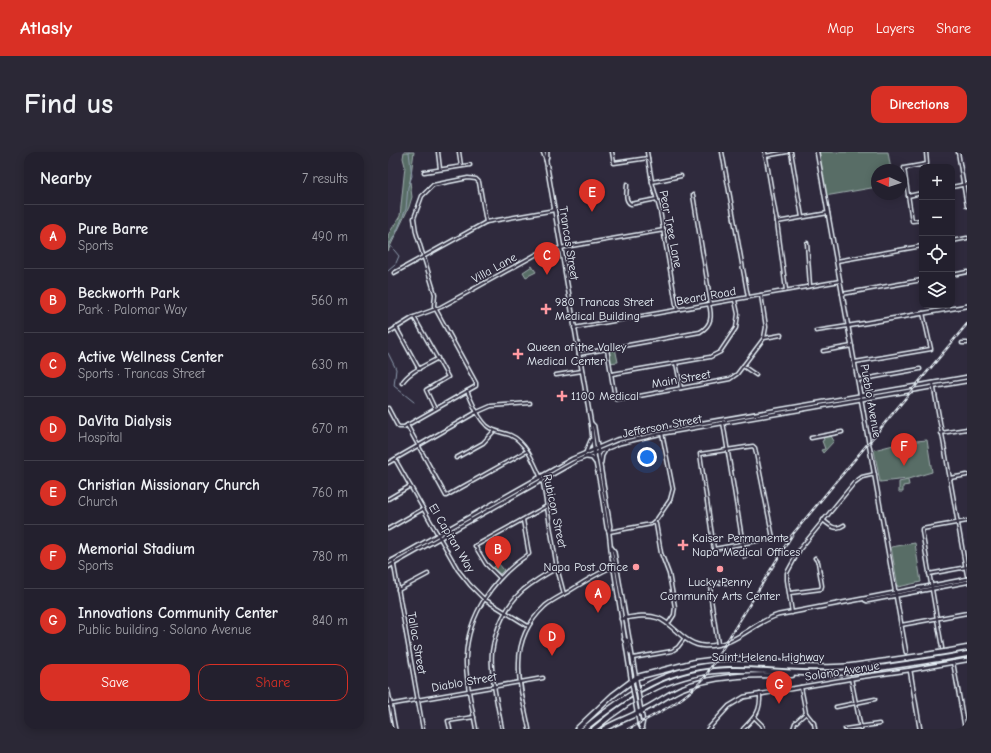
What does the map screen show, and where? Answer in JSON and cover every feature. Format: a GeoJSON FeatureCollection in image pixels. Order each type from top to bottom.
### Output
{"type":"FeatureCollection","features":[{"type":"Feature","properties":{"kind":"highway","name":"Saint Helena Highway"},"geometry":{"type":"LineString","coordinates":[[584,729],[609,709],[652,682],[683,671],[706,666],[728,664],[812,667],[854,666],[967,648]]}},
{"type":"Feature","properties":{"kind":"highway","name":"Saint Helena Highway"},"geometry":{"type":"LineString","coordinates":[[594,729],[632,700],[655,687],[706,672],[729,670],[824,673],[860,671],[967,654]]}},
{"type":"Feature","properties":{"kind":"highway"},"geometry":{"type":"LineString","coordinates":[[577,729],[613,695],[632,683],[636,678],[690,663],[718,659],[749,659],[812,667]]}},
{"type":"Feature","properties":{"kind":"highway"},"geometry":{"type":"LineString","coordinates":[[604,729],[639,712],[671,693],[705,681],[733,677],[824,673]]}},
{"type":"Feature","properties":{"kind":"main road","name":"Trancas Street"},"geometry":{"type":"LineString","coordinates":[[543,152],[546,160],[591,424],[593,449],[600,484],[602,485],[607,508],[610,526],[609,532]]}},
{"type":"Feature","properties":{"kind":"main road","name":"Trancas Street"},"geometry":{"type":"LineString","coordinates":[[546,152],[546,160]]}},
{"type":"Feature","properties":{"kind":"main road","name":"Pueblo Avenue"},"geometry":{"type":"LineString","coordinates":[[817,152],[906,652]]}},
{"type":"Feature","properties":{"kind":"main road"},"geometry":{"type":"LineString","coordinates":[[848,326],[967,306]]}},
{"type":"Feature","properties":{"kind":"main road","name":"Jefferson Street"},"geometry":{"type":"LineString","coordinates":[[723,422],[967,378]]}},
{"type":"Feature","properties":{"kind":"main road","name":"Jefferson Street"},"geometry":{"type":"LineString","coordinates":[[388,567],[586,452],[630,436],[862,400],[967,381]]}},
{"type":"Feature","properties":{"kind":"main road","name":"Trancas Street"},"geometry":{"type":"LineString","coordinates":[[591,424],[594,426],[597,440],[607,528],[609,532],[621,619],[636,707],[639,712]]}},
{"type":"Feature","properties":{"kind":"main road","name":"Jefferson Street"},"geometry":{"type":"LineString","coordinates":[[388,563],[437,534],[541,478],[607,448],[662,432]]}},
{"type":"Feature","properties":{"kind":"main road"},"geometry":{"type":"LineString","coordinates":[[586,452],[592,438]]}},
{"type":"Feature","properties":{"kind":"main road"},"geometry":{"type":"LineString","coordinates":[[597,440],[606,444]]}},
{"type":"Feature","properties":{"kind":"main road"},"geometry":{"type":"LineString","coordinates":[[601,467],[602,456],[607,448]]}},
{"type":"Feature","properties":{"kind":"main road"},"geometry":{"type":"LineString","coordinates":[[585,457],[593,459],[596,464]]}},
{"type":"Feature","properties":{"kind":"main road","name":"Trancas Street"},"geometry":{"type":"LineString","coordinates":[[611,546],[614,551],[633,658],[640,704],[639,712]]}},
{"type":"Feature","properties":{"kind":"main road"},"geometry":{"type":"LineString","coordinates":[[614,566],[619,578]]}},
{"type":"Feature","properties":{"kind":"main road"},"geometry":{"type":"LineString","coordinates":[[621,619],[640,616],[652,617],[668,625],[684,639],[701,645],[718,644],[733,640],[767,619],[778,615],[967,580]]}},
{"type":"Feature","properties":{"kind":"main road"},"geometry":{"type":"LineString","coordinates":[[624,638],[627,640],[629,651],[632,653]]}},
{"type":"Feature","properties":{"kind":"main road","name":"Solano Avenue"},"geometry":{"type":"LineString","coordinates":[[708,729],[733,703],[744,697],[851,678],[967,660]]}},
{"type":"Feature","properties":{"kind":"main road"},"geometry":{"type":"LineString","coordinates":[[910,670],[920,729]]}},
{"type":"Feature","properties":{"kind":"main road"},"geometry":{"type":"LineString","coordinates":[[388,691],[389,705],[395,729]]}},
{"type":"Feature","properties":{"kind":"main road"},"geometry":{"type":"LineString","coordinates":[[639,712],[643,721],[642,728]]}},
{"type":"Feature","properties":{"kind":"street"},"geometry":{"type":"LineString","coordinates":[[438,152],[441,169]]}},
{"type":"Feature","properties":{"kind":"street"},"geometry":{"type":"LineString","coordinates":[[459,152],[461,166]]}},
{"type":"Feature","properties":{"kind":"street"},"geometry":{"type":"LineString","coordinates":[[612,152],[614,162],[648,158]]}},
{"type":"Feature","properties":{"kind":"street","name":"Pear Tree Lane"},"geometry":{"type":"LineString","coordinates":[[647,152],[652,182],[664,230],[677,310]]}},
{"type":"Feature","properties":{"kind":"street"},"geometry":{"type":"LineString","coordinates":[[722,152],[748,297]]}},
{"type":"Feature","properties":{"kind":"street"},"geometry":{"type":"LineString","coordinates":[[765,152],[777,222],[786,290]]}},
{"type":"Feature","properties":{"kind":"street"},"geometry":{"type":"LineString","coordinates":[[766,156],[787,152]]}},
{"type":"Feature","properties":{"kind":"street"},"geometry":{"type":"LineString","coordinates":[[790,152],[802,217]]}},
{"type":"Feature","properties":{"kind":"street"},"geometry":{"type":"LineString","coordinates":[[919,220],[912,221],[904,168],[927,164],[926,152]]}},
{"type":"Feature","properties":{"kind":"street"},"geometry":{"type":"LineString","coordinates":[[958,152],[967,206]]}},
{"type":"Feature","properties":{"kind":"street"},"geometry":{"type":"LineString","coordinates":[[424,172],[470,165]]}},
{"type":"Feature","properties":{"kind":"street"},"geometry":{"type":"LineString","coordinates":[[652,182],[681,176]]}},
{"type":"Feature","properties":{"kind":"street"},"geometry":{"type":"LineString","coordinates":[[388,408],[397,425],[399,427],[404,427],[476,386],[476,383],[435,310],[434,294],[416,232],[414,218],[422,196],[433,185],[468,178],[476,179],[479,182],[486,222]]}},
{"type":"Feature","properties":{"kind":"street"},"geometry":{"type":"LineString","coordinates":[[627,184],[626,197],[631,204],[657,199]]}},
{"type":"Feature","properties":{"kind":"street"},"geometry":{"type":"LineString","coordinates":[[955,186],[967,184]]}},
{"type":"Feature","properties":{"kind":"street"},"geometry":{"type":"LineString","coordinates":[[908,196],[919,194]]}},
{"type":"Feature","properties":{"kind":"street"},"geometry":{"type":"LineString","coordinates":[[579,354],[700,332],[706,327],[711,317],[710,304],[693,195]]}},
{"type":"Feature","properties":{"kind":"street"},"geometry":{"type":"LineString","coordinates":[[394,273],[486,222],[554,210]]}},
{"type":"Feature","properties":{"kind":"street"},"geometry":{"type":"LineString","coordinates":[[777,222],[828,213]]}},
{"type":"Feature","properties":{"kind":"street","name":"Villa Lane"},"geometry":{"type":"LineString","coordinates":[[388,333],[414,317],[435,310],[537,254],[561,248],[664,230]]}},
{"type":"Feature","properties":{"kind":"street"},"geometry":{"type":"LineString","coordinates":[[955,240],[967,238]]}},
{"type":"Feature","properties":{"kind":"street"},"geometry":{"type":"LineString","coordinates":[[807,243],[810,286]]}},
{"type":"Feature","properties":{"kind":"street"},"geometry":{"type":"LineString","coordinates":[[837,261],[919,247]]}},
{"type":"Feature","properties":{"kind":"street"},"geometry":{"type":"LineString","coordinates":[[955,274],[967,272]]}},
{"type":"Feature","properties":{"kind":"street","name":"Beard Road"},"geometry":{"type":"LineString","coordinates":[[574,328],[840,281]]}},
{"type":"Feature","properties":{"kind":"street"},"geometry":{"type":"LineString","coordinates":[[842,294],[919,281]]}},
{"type":"Feature","properties":{"kind":"street"},"geometry":{"type":"LineString","coordinates":[[761,295],[766,327],[764,338],[781,335]]}},
{"type":"Feature","properties":{"kind":"street"},"geometry":{"type":"LineString","coordinates":[[611,374],[710,357],[720,352],[735,332],[738,324],[738,314],[735,300]]}},
{"type":"Feature","properties":{"kind":"street"},"geometry":{"type":"LineString","coordinates":[[855,362],[931,349],[923,314]]}},
{"type":"Feature","properties":{"kind":"street"},"geometry":{"type":"LineString","coordinates":[[414,317],[448,377],[426,390],[435,409]]}},
{"type":"Feature","properties":{"kind":"street"},"geometry":{"type":"LineString","coordinates":[[816,331],[848,326]]}},
{"type":"Feature","properties":{"kind":"street"},"geometry":{"type":"LineString","coordinates":[[396,327],[419,369]]}},
{"type":"Feature","properties":{"kind":"street","name":"Main Street"},"geometry":{"type":"LineString","coordinates":[[607,349],[615,398],[618,400],[730,379],[737,374],[764,338]]}},
{"type":"Feature","properties":{"kind":"street"},"geometry":{"type":"LineString","coordinates":[[962,343],[967,342]]}},
{"type":"Feature","properties":{"kind":"street"},"geometry":{"type":"LineString","coordinates":[[823,351],[852,346]]}},
{"type":"Feature","properties":{"kind":"street"},"geometry":{"type":"LineString","coordinates":[[402,383],[419,369],[438,358]]}},
{"type":"Feature","properties":{"kind":"street"},"geometry":{"type":"LineString","coordinates":[[676,363],[681,388]]}},
{"type":"Feature","properties":{"kind":"street"},"geometry":{"type":"LineString","coordinates":[[743,366],[756,375]]}},
{"type":"Feature","properties":{"kind":"street"},"geometry":{"type":"LineString","coordinates":[[858,380],[920,369]]}},
{"type":"Feature","properties":{"kind":"street"},"geometry":{"type":"LineString","coordinates":[[556,375],[582,371]]}},
{"type":"Feature","properties":{"kind":"street"},"geometry":{"type":"LineString","coordinates":[[933,383],[967,575]]}},
{"type":"Feature","properties":{"kind":"street","name":"Rubicon Street"},"geometry":{"type":"LineString","coordinates":[[467,391],[477,412],[486,425],[494,431],[512,436],[519,441],[527,451],[541,478],[557,568],[564,594]]}},
{"type":"Feature","properties":{"kind":"street"},"geometry":{"type":"LineString","coordinates":[[388,463],[477,412],[491,406],[530,403]]}},
{"type":"Feature","properties":{"kind":"street"},"geometry":{"type":"LineString","coordinates":[[723,422],[746,557]]}},
{"type":"Feature","properties":{"kind":"street"},"geometry":{"type":"LineString","coordinates":[[407,425],[446,496],[527,451]]}},
{"type":"Feature","properties":{"kind":"street"},"geometry":{"type":"LineString","coordinates":[[942,433],[967,429]]}},
{"type":"Feature","properties":{"kind":"street"},"geometry":{"type":"LineString","coordinates":[[456,458],[483,443],[494,431]]}},
{"type":"Feature","properties":{"kind":"street"},"geometry":{"type":"LineString","coordinates":[[609,532],[648,525],[654,522],[669,502],[672,493],[662,432]]}},
{"type":"Feature","properties":{"kind":"street"},"geometry":{"type":"LineString","coordinates":[[811,438],[842,432]]}},
{"type":"Feature","properties":{"kind":"street"},"geometry":{"type":"LineString","coordinates":[[753,446],[755,448],[773,538],[714,549],[700,454],[728,450],[753,446]]}},
{"type":"Feature","properties":{"kind":"street","name":"El Capitan Way"},"geometry":{"type":"LineString","coordinates":[[395,459],[458,570],[484,599],[528,626]]}},
{"type":"Feature","properties":{"kind":"street"},"geometry":{"type":"LineString","coordinates":[[792,613],[787,573],[800,549],[858,480],[862,477],[875,474]]}},
{"type":"Feature","properties":{"kind":"street"},"geometry":{"type":"LineString","coordinates":[[950,478],[967,475]]}},
{"type":"Feature","properties":{"kind":"street"},"geometry":{"type":"LineString","coordinates":[[388,499],[410,486]]}},
{"type":"Feature","properties":{"kind":"street"},"geometry":{"type":"LineString","coordinates":[[500,578],[486,564],[474,546],[547,506]]}},
{"type":"Feature","properties":{"kind":"street"},"geometry":{"type":"LineString","coordinates":[[388,529],[423,509]]}},
{"type":"Feature","properties":{"kind":"street"},"geometry":{"type":"LineString","coordinates":[[476,729],[466,672],[468,641],[472,625],[484,599],[500,578],[517,562],[529,554],[523,520]]}},
{"type":"Feature","properties":{"kind":"street"},"geometry":{"type":"LineString","coordinates":[[823,520],[831,527],[841,528],[844,525]]}},
{"type":"Feature","properties":{"kind":"street"},"geometry":{"type":"LineString","coordinates":[[942,648],[922,529],[967,521]]}},
{"type":"Feature","properties":{"kind":"street"},"geometry":{"type":"LineString","coordinates":[[654,522],[656,524],[661,553],[669,574],[675,607],[674,615],[668,625]]}},
{"type":"Feature","properties":{"kind":"street"},"geometry":{"type":"LineString","coordinates":[[790,593],[820,589],[822,586],[816,558]]}},
{"type":"Feature","properties":{"kind":"street","name":"Tallac Street"},"geometry":{"type":"LineString","coordinates":[[393,560],[423,729]]}},
{"type":"Feature","properties":{"kind":"street"},"geometry":{"type":"LineString","coordinates":[[529,729],[520,681],[519,654],[528,626],[546,606],[599,573],[614,566]]}},
{"type":"Feature","properties":{"kind":"street"},"geometry":{"type":"LineString","coordinates":[[929,574],[966,567]]}},
{"type":"Feature","properties":{"kind":"street"},"geometry":{"type":"LineString","coordinates":[[502,729],[492,666],[492,652],[495,638],[505,613],[515,599],[523,590],[557,568]]}},
{"type":"Feature","properties":{"kind":"street"},"geometry":{"type":"LineString","coordinates":[[398,590],[428,574]]}},
{"type":"Feature","properties":{"kind":"street"},"geometry":{"type":"LineString","coordinates":[[718,644],[710,593],[711,587],[715,583],[722,582],[732,584]]}},
{"type":"Feature","properties":{"kind":"street"},"geometry":{"type":"LineString","coordinates":[[901,625],[967,613]]}},
{"type":"Feature","properties":{"kind":"street"},"geometry":{"type":"LineString","coordinates":[[633,658],[672,651],[678,647],[684,639]]}},
{"type":"Feature","properties":{"kind":"street"},"geometry":{"type":"LineString","coordinates":[[953,662],[965,729]]}},
{"type":"Feature","properties":{"kind":"street","name":"Diablo Street"},"geometry":{"type":"LineString","coordinates":[[389,705],[543,678]]}},
{"type":"Feature","properties":{"kind":"street"},"geometry":{"type":"LineString","coordinates":[[851,678],[861,728]]}},
{"type":"Feature","properties":{"kind":"street"},"geometry":{"type":"LineString","coordinates":[[801,687],[806,713],[814,723],[815,729]]}},
{"type":"Feature","properties":{"kind":"street"},"geometry":{"type":"LineString","coordinates":[[743,729],[759,709],[760,694]]}},
{"type":"Feature","properties":{"kind":"street"},"geometry":{"type":"LineString","coordinates":[[836,708],[875,700]]}},
{"type":"Feature","properties":{"kind":"street"},"geometry":{"type":"LineString","coordinates":[[793,729],[795,723],[806,713]]}},
{"type":"Feature","properties":{"kind":"street"},"geometry":{"type":"LineString","coordinates":[[450,729],[448,721],[474,717]]}},
{"type":"Feature","properties":{"kind":"street"},"geometry":{"type":"LineString","coordinates":[[754,717],[764,729]]}},
{"type":"Feature","properties":{"kind":"street"},"geometry":{"type":"LineString","coordinates":[[845,729],[861,728],[879,724]]}},
{"type":"Feature","properties":{"kind":"green space"},"geometry":{"type":"Polygon","coordinates":[[[404,152],[414,152],[410,182],[412,197],[409,207],[388,251],[388,235],[400,216],[405,166],[403,158],[404,152]]]}},
{"type":"Feature","properties":{"kind":"green space"},"geometry":{"type":"Polygon","coordinates":[[[817,152],[888,152],[890,164],[871,164],[871,188],[825,196],[817,152]]]}},
{"type":"Feature","properties":{"kind":"green space"},"geometry":{"type":"Polygon","coordinates":[[[532,266],[536,272],[526,277],[523,272],[532,266]]]}},
{"type":"Feature","properties":{"kind":"green space"},"geometry":{"type":"Polygon","coordinates":[[[615,348],[618,362],[609,363],[607,349],[615,348]]]}},
{"type":"Feature","properties":{"kind":"green space"},"geometry":{"type":"Polygon","coordinates":[[[831,436],[834,441],[823,453],[821,450],[825,449],[822,441],[824,440],[823,437],[831,436]]]}},
{"type":"Feature","properties":{"kind":"green space"},"geometry":{"type":"Polygon","coordinates":[[[927,440],[932,472],[908,479],[880,482],[874,450],[905,442],[927,440]]]}},
{"type":"Feature","properties":{"kind":"green space"},"geometry":{"type":"Polygon","coordinates":[[[908,480],[909,485],[903,486],[903,492],[899,492],[899,482],[908,480]]]}},
{"type":"Feature","properties":{"kind":"green space"},"geometry":{"type":"Polygon","coordinates":[[[915,543],[921,582],[898,587],[891,547],[915,543]]]}},
{"type":"Feature","properties":{"kind":"green space"},"geometry":{"type":"Polygon","coordinates":[[[498,563],[504,570],[500,574],[493,568],[498,563]]]}},
{"type":"Feature","properties":{"kind":"waterway"},"geometry":{"type":"LineString","coordinates":[[388,247],[396,233],[406,209],[408,187],[412,176],[409,152]]}},
{"type":"Feature","properties":{"kind":"waterway"},"geometry":{"type":"LineString","coordinates":[[390,245],[399,256],[396,263]]}},
{"type":"Feature","properties":{"kind":"waterway"},"geometry":{"type":"LineString","coordinates":[[388,271],[395,265]]}},
{"type":"Feature","properties":{"kind":"waterway"},"geometry":{"type":"LineString","coordinates":[[388,353],[396,369],[394,386],[414,402]]}},
{"type":"Feature","properties":{"kind":"railway"},"geometry":{"type":"LineString","coordinates":[[628,729],[659,713],[688,694],[705,677],[792,535],[967,324]]}},
{"type":"Feature","properties":{"kind":"place","name":"Christian Missionary Church"},"geometry":{"type":"Point","coordinates":[592,212]}},
{"type":"Feature","properties":{"kind":"place","name":"Active Wellness Center"},"geometry":{"type":"Point","coordinates":[547,275]}},
{"type":"Feature","properties":{"kind":"place","name":"980 Trancas Street Medical Building"},"geometry":{"type":"Point","coordinates":[546,309]}},
{"type":"Feature","properties":{"kind":"place","name":"Queen of the Valley Medical Center"},"geometry":{"type":"Point","coordinates":[518,354]}},
{"type":"Feature","properties":{"kind":"place","name":"1100 Medical"},"geometry":{"type":"Point","coordinates":[562,396]}},
{"type":"Feature","properties":{"kind":"place","name":"Memorial Stadium"},"geometry":{"type":"Point","coordinates":[904,466]}},
{"type":"Feature","properties":{"kind":"place","name":"Kaiser Permanente Napa Medical Offices"},"geometry":{"type":"Point","coordinates":[683,545]}},
{"type":"Feature","properties":{"kind":"place","name":"Napa Post Office"},"geometry":{"type":"Point","coordinates":[636,567]}},
{"type":"Feature","properties":{"kind":"place","name":"Beckworth Park"},"geometry":{"type":"Point","coordinates":[498,569]}},
{"type":"Feature","properties":{"kind":"place","name":"Lucky Penny Community Arts Center"},"geometry":{"type":"Point","coordinates":[720,569]}},
{"type":"Feature","properties":{"kind":"place","name":"Pure Barre"},"geometry":{"type":"Point","coordinates":[598,613]}},
{"type":"Feature","properties":{"kind":"place","name":"DaVita Dialysis"},"geometry":{"type":"Point","coordinates":[552,656]}},
{"type":"Feature","properties":{"kind":"place","name":"Innovations Community Center"},"geometry":{"type":"Point","coordinates":[779,704]}}]}
